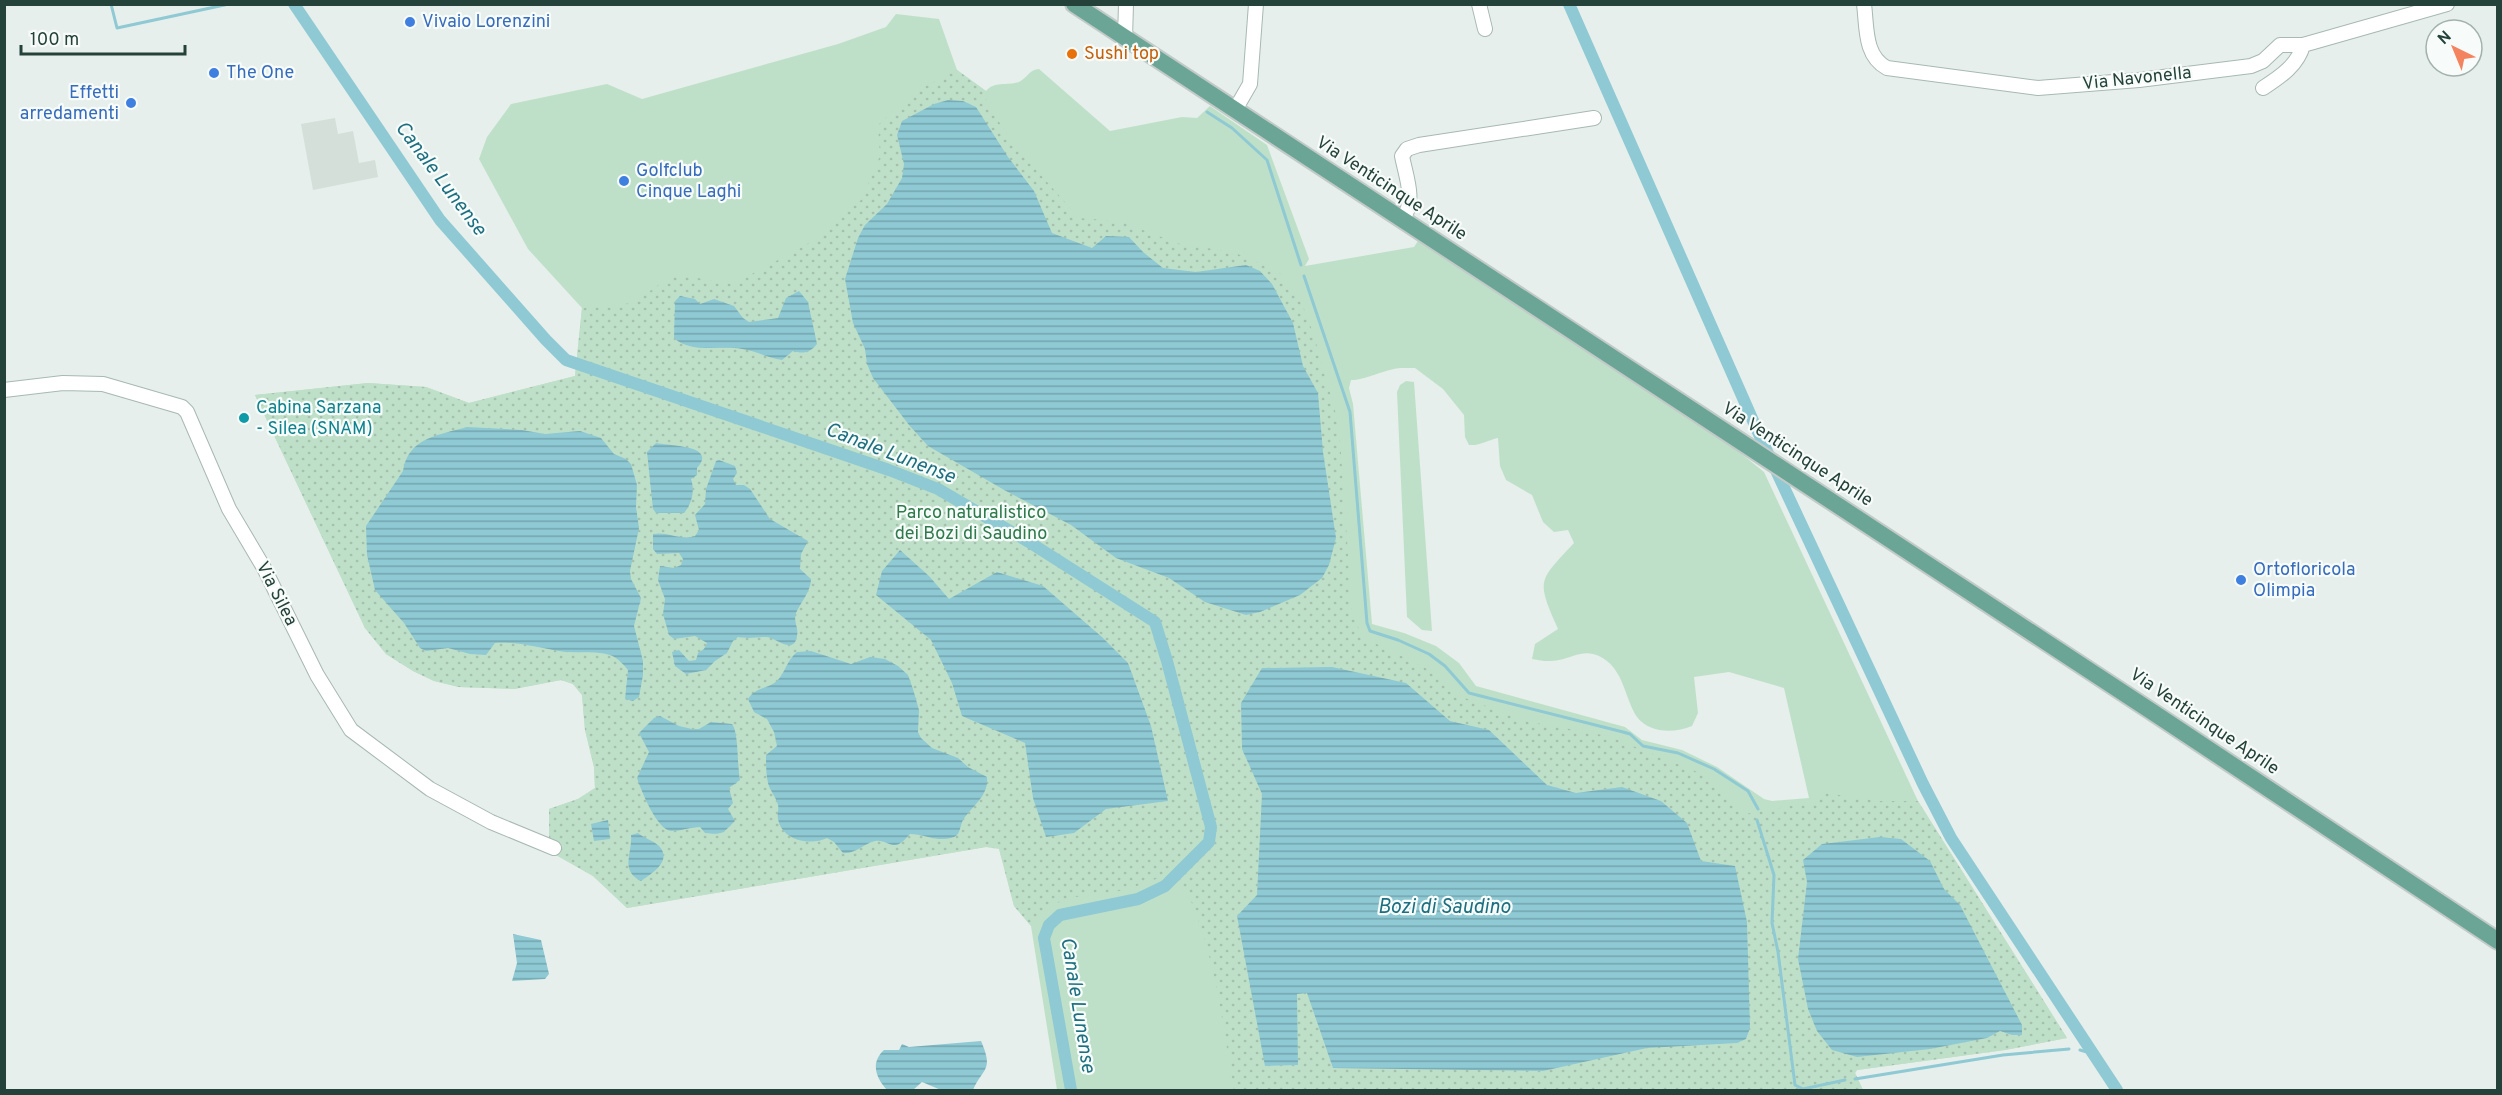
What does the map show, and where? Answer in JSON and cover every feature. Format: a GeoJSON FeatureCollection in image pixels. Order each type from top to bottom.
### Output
{"type":"FeatureCollection","features":[{"type":"Feature","properties":{"kind":"main road","name":"Via Venticinque Aprile"},"geometry":{"type":"LineString","coordinates":[[1074,4],[2498,941]]}},
{"type":"Feature","properties":{"kind":"street"},"geometry":{"type":"LineString","coordinates":[[1125,38],[1126,4]]}},
{"type":"Feature","properties":{"kind":"street"},"geometry":{"type":"LineString","coordinates":[[1235,110],[1250,84],[1256,4]]}},
{"type":"Feature","properties":{"kind":"street"},"geometry":{"type":"LineString","coordinates":[[1479,4],[1485,29]]}},
{"type":"Feature","properties":{"kind":"street","name":"Via Navonella"},"geometry":{"type":"LineString","coordinates":[[1864,4],[1870,50],[1877,62],[1887,68],[2038,88],[2234,69],[2263,61],[2280,45],[2299,45],[2447,4]]}},
{"type":"Feature","properties":{"kind":"street"},"geometry":{"type":"LineString","coordinates":[[2264,87],[2284,74],[2301,55],[2299,45]]}},
{"type":"Feature","properties":{"kind":"street"},"geometry":{"type":"LineString","coordinates":[[1403,219],[1408,211],[1410,194],[1402,156],[1407,149],[1419,145],[1594,118]]}},
{"type":"Feature","properties":{"kind":"street","name":"Via Silea"},"geometry":{"type":"LineString","coordinates":[[4,390],[63,383],[103,384],[182,408],[187,412],[229,509],[264,568],[317,675],[351,730],[430,789],[491,822],[554,848]]}},
{"type":"Feature","properties":{"kind":"shaded area"},"geometry":{"type":"Polygon","coordinates":[[[335,118],[338,134],[353,131],[359,163],[375,160],[378,177],[313,190],[301,124],[335,118]]]}},
{"type":"Feature","properties":{"kind":"green space","name":"Parco naturalistico dei Bozi di Saudino"},"geometry":{"type":"Polygon","coordinates":[[[896,14],[939,19],[957,70],[986,91],[993,86],[1019,82],[1033,70],[1039,69],[1110,131],[1182,117],[1197,118],[1210,106],[1267,145],[1309,259],[1305,266],[1414,247],[1418,241],[1733,447],[1764,472],[1918,801],[2067,1038],[2005,1050],[1857,1070],[1855,1073],[1863,1090],[1057,1090],[1031,926],[1014,906],[999,848],[986,847],[627,908],[593,876],[549,851],[549,809],[578,799],[595,788],[594,767],[585,730],[582,695],[573,684],[561,680],[514,689],[459,687],[434,681],[386,654],[365,628],[255,395],[368,383],[426,387],[469,403],[575,376],[582,308],[528,249],[479,159],[487,137],[511,104],[607,84],[642,99],[838,44],[886,27],[896,14]],[[1415,368],[1395,369],[1351,380],[1349,388],[1353,404],[1372,624],[1404,633],[1436,646],[1459,663],[1476,686],[1625,727],[1642,740],[1682,750],[1717,767],[1764,799],[1772,801],[1809,798],[1784,688],[1729,672],[1694,677],[1698,713],[1692,726],[1671,731],[1656,729],[1642,723],[1633,709],[1619,675],[1607,661],[1599,656],[1584,653],[1555,661],[1532,659],[1535,644],[1558,629],[1546,600],[1544,582],[1553,566],[1574,543],[1568,530],[1554,532],[1543,522],[1532,495],[1506,480],[1500,466],[1498,438],[1469,445],[1465,437],[1464,415],[1443,389],[1415,368]]]}},
{"type":"Feature","properties":{"kind":"green space","name":"Parco naturalistico dei Bozi di Saudino"},"geometry":{"type":"Polygon","coordinates":[[[957,70],[986,91],[983,94],[1009,139],[1079,218],[1119,221],[1180,244],[1233,252],[1278,271],[1296,293],[1315,339],[1339,425],[1352,611],[1362,637],[1424,667],[1465,698],[1525,721],[1608,736],[1700,773],[1745,814],[1814,802],[1826,793],[1878,801],[1918,801],[2067,1038],[2005,1050],[1857,1070],[1855,1073],[1863,1090],[1234,1090],[1211,961],[1185,888],[1156,879],[1126,890],[1068,898],[1043,910],[1031,926],[1014,906],[999,849],[986,847],[627,908],[593,876],[549,851],[549,809],[578,799],[595,788],[594,767],[585,730],[582,695],[573,684],[561,680],[514,689],[459,687],[434,681],[386,654],[365,628],[255,395],[368,383],[426,387],[469,403],[575,376],[582,308],[633,303],[674,274],[733,284],[806,245],[861,200],[880,156],[878,125],[914,92],[957,70]]]}},
{"type":"Feature","properties":{"kind":"green space"},"geometry":{"type":"Polygon","coordinates":[[[1406,381],[1414,382],[1432,631],[1422,630],[1407,617],[1397,392],[1400,385],[1406,381]]]}},
{"type":"Feature","properties":{"kind":"water"},"geometry":{"type":"Polygon","coordinates":[[[948,100],[963,101],[976,107],[1008,157],[1034,191],[1052,233],[1092,248],[1106,236],[1129,237],[1163,268],[1196,272],[1246,265],[1260,271],[1272,284],[1293,323],[1303,366],[1318,393],[1323,452],[1336,538],[1329,565],[1322,578],[1300,595],[1260,612],[1246,615],[1205,602],[1169,578],[1116,558],[1071,525],[928,446],[873,378],[867,364],[865,349],[853,323],[845,279],[858,238],[865,225],[887,204],[902,178],[904,164],[897,135],[902,121],[934,104],[948,100]]]}},
{"type":"Feature","properties":{"kind":"water"},"geometry":{"type":"Polygon","coordinates":[[[799,291],[808,302],[817,344],[809,351],[793,351],[782,360],[742,349],[689,346],[674,338],[675,301],[680,296],[695,299],[700,304],[714,299],[734,306],[749,322],[778,318],[786,298],[799,291]]]}},
{"type":"Feature","properties":{"kind":"water"},"geometry":{"type":"Polygon","coordinates":[[[467,427],[522,430],[545,434],[580,431],[601,438],[614,454],[631,464],[637,485],[636,507],[639,528],[630,571],[631,579],[641,598],[634,626],[643,661],[639,697],[633,701],[625,699],[628,670],[610,655],[565,652],[502,643],[495,643],[486,655],[470,654],[448,648],[426,651],[420,648],[404,623],[375,590],[367,555],[366,526],[403,471],[411,451],[418,444],[436,435],[467,427]]]}},
{"type":"Feature","properties":{"kind":"water"},"geometry":{"type":"Polygon","coordinates":[[[656,443],[690,448],[701,455],[702,460],[697,468],[697,475],[691,479],[693,492],[691,501],[684,513],[656,513],[653,509],[647,452],[656,443]]]}},
{"type":"Feature","properties":{"kind":"water"},"geometry":{"type":"Polygon","coordinates":[[[716,461],[735,466],[737,473],[733,479],[736,485],[744,485],[750,489],[770,519],[808,541],[801,554],[800,569],[811,579],[811,583],[796,613],[797,633],[792,645],[766,637],[738,637],[733,641],[727,653],[706,670],[686,674],[675,666],[672,652],[679,650],[689,661],[696,660],[698,653],[707,643],[695,636],[674,639],[669,635],[663,614],[665,599],[658,580],[660,566],[674,568],[681,565],[683,559],[679,553],[657,554],[653,549],[653,534],[695,536],[699,530],[695,515],[705,504],[706,489],[716,461]]]}},
{"type":"Feature","properties":{"kind":"water"},"geometry":{"type":"Polygon","coordinates":[[[900,550],[929,576],[949,599],[997,572],[1043,586],[1102,637],[1128,663],[1151,726],[1168,801],[1106,809],[1074,833],[1046,837],[1033,798],[1025,743],[962,716],[952,683],[931,640],[876,595],[882,571],[900,550]]]}},
{"type":"Feature","properties":{"kind":"water"},"geometry":{"type":"Polygon","coordinates":[[[811,651],[851,664],[870,657],[885,659],[908,675],[919,710],[918,732],[921,738],[932,748],[958,758],[968,767],[987,777],[983,795],[963,820],[957,835],[941,839],[910,834],[896,845],[875,841],[852,852],[843,853],[834,842],[827,838],[813,842],[798,840],[785,832],[778,819],[778,805],[767,776],[766,755],[777,746],[774,732],[767,719],[754,712],[748,699],[754,692],[777,681],[797,652],[811,651]]]}},
{"type":"Feature","properties":{"kind":"water","name":"Bozi di Saudino"},"geometry":{"type":"Polygon","coordinates":[[[1332,667],[1406,683],[1450,721],[1489,730],[1547,785],[1576,793],[1622,787],[1661,801],[1687,823],[1701,861],[1735,866],[1747,922],[1750,1028],[1746,1039],[1737,1043],[1647,1048],[1543,1071],[1333,1068],[1307,993],[1297,994],[1298,1065],[1265,1066],[1237,916],[1257,895],[1262,794],[1242,749],[1241,703],[1262,668],[1332,667]]]}},
{"type":"Feature","properties":{"kind":"water"},"geometry":{"type":"Polygon","coordinates":[[[660,716],[679,726],[692,729],[699,729],[711,722],[732,724],[736,734],[740,780],[729,788],[733,803],[728,809],[735,821],[723,832],[705,833],[700,827],[672,831],[661,824],[650,809],[637,778],[649,752],[639,733],[654,718],[660,716]]]}},
{"type":"Feature","properties":{"kind":"water"},"geometry":{"type":"Polygon","coordinates":[[[608,820],[610,839],[594,841],[591,824],[608,820]]]}},
{"type":"Feature","properties":{"kind":"water"},"geometry":{"type":"Polygon","coordinates":[[[638,833],[659,846],[664,857],[659,866],[641,881],[630,872],[628,860],[631,835],[638,833]]]}},
{"type":"Feature","properties":{"kind":"water"},"geometry":{"type":"Polygon","coordinates":[[[1880,837],[1901,839],[1930,861],[1944,889],[1960,905],[2022,1025],[2022,1035],[2000,1031],[1987,1038],[1930,1049],[1857,1057],[1832,1050],[1817,1031],[1808,1009],[1798,959],[1807,882],[1803,860],[1822,844],[1880,837]]]}},
{"type":"Feature","properties":{"kind":"water"},"geometry":{"type":"Polygon","coordinates":[[[513,934],[541,940],[549,974],[545,979],[512,981],[517,963],[513,934]]]}},
{"type":"Feature","properties":{"kind":"water"},"geometry":{"type":"Polygon","coordinates":[[[981,1041],[987,1064],[973,1090],[941,1090],[922,1082],[913,1090],[887,1090],[876,1070],[877,1060],[884,1050],[899,1050],[902,1044],[909,1047],[981,1041]]]}},
{"type":"Feature","properties":{"kind":"waterway"},"geometry":{"type":"LineString","coordinates":[[111,4],[117,28],[229,4]]}},
{"type":"Feature","properties":{"kind":"waterway","name":"Canale Lunense"},"geometry":{"type":"LineString","coordinates":[[294,4],[440,220],[566,360],[889,470],[938,489],[1029,542],[1155,622],[1211,827],[1209,842],[1165,886],[1138,899],[1060,915],[1049,925],[1044,938],[1071,1090]]}},
{"type":"Feature","properties":{"kind":"waterway"},"geometry":{"type":"LineString","coordinates":[[1569,4],[1758,432],[1923,784],[1951,838],[2117,1090]]}},
{"type":"Feature","properties":{"kind":"waterway"},"geometry":{"type":"LineString","coordinates":[[1207,112],[1232,128],[1267,160],[1301,265]]}},
{"type":"Feature","properties":{"kind":"waterway"},"geometry":{"type":"LineString","coordinates":[[1304,276],[1350,412],[1367,623],[1370,631],[1429,654],[1445,666],[1469,693],[1630,734],[1643,746],[1678,753],[1714,769],[1748,791],[1758,809]]}},
{"type":"Feature","properties":{"kind":"waterway"},"geometry":{"type":"LineString","coordinates":[[1757,820],[1774,875],[1772,923],[1778,952],[1795,1085],[1803,1089],[1845,1080]]}},
{"type":"Feature","properties":{"kind":"waterway"},"geometry":{"type":"LineString","coordinates":[[1855,1079],[2003,1055],[2069,1049]]}},
{"type":"Feature","properties":{"kind":"waterway"},"geometry":{"type":"LineString","coordinates":[[2080,1050],[2094,1054]]}},
{"type":"Feature","properties":{"kind":"place","name":"Vivaio Lorenzini"},"geometry":{"type":"Point","coordinates":[410,22]}},
{"type":"Feature","properties":{"kind":"place","name":"Sushi top"},"geometry":{"type":"Point","coordinates":[1072,54]}},
{"type":"Feature","properties":{"kind":"place","name":"The One"},"geometry":{"type":"Point","coordinates":[214,73]}},
{"type":"Feature","properties":{"kind":"place","name":"Effetti arredamenti"},"geometry":{"type":"Point","coordinates":[131,103]}},
{"type":"Feature","properties":{"kind":"place","name":"Golfclub Cinque Laghi"},"geometry":{"type":"Point","coordinates":[624,181]}},
{"type":"Feature","properties":{"kind":"place","name":"Cabina Sarzana - Silea (SNAM)"},"geometry":{"type":"Point","coordinates":[244,418]}},
{"type":"Feature","properties":{"kind":"place","name":"Ortofloricola Olimpia"},"geometry":{"type":"Point","coordinates":[2241,580]}}]}
